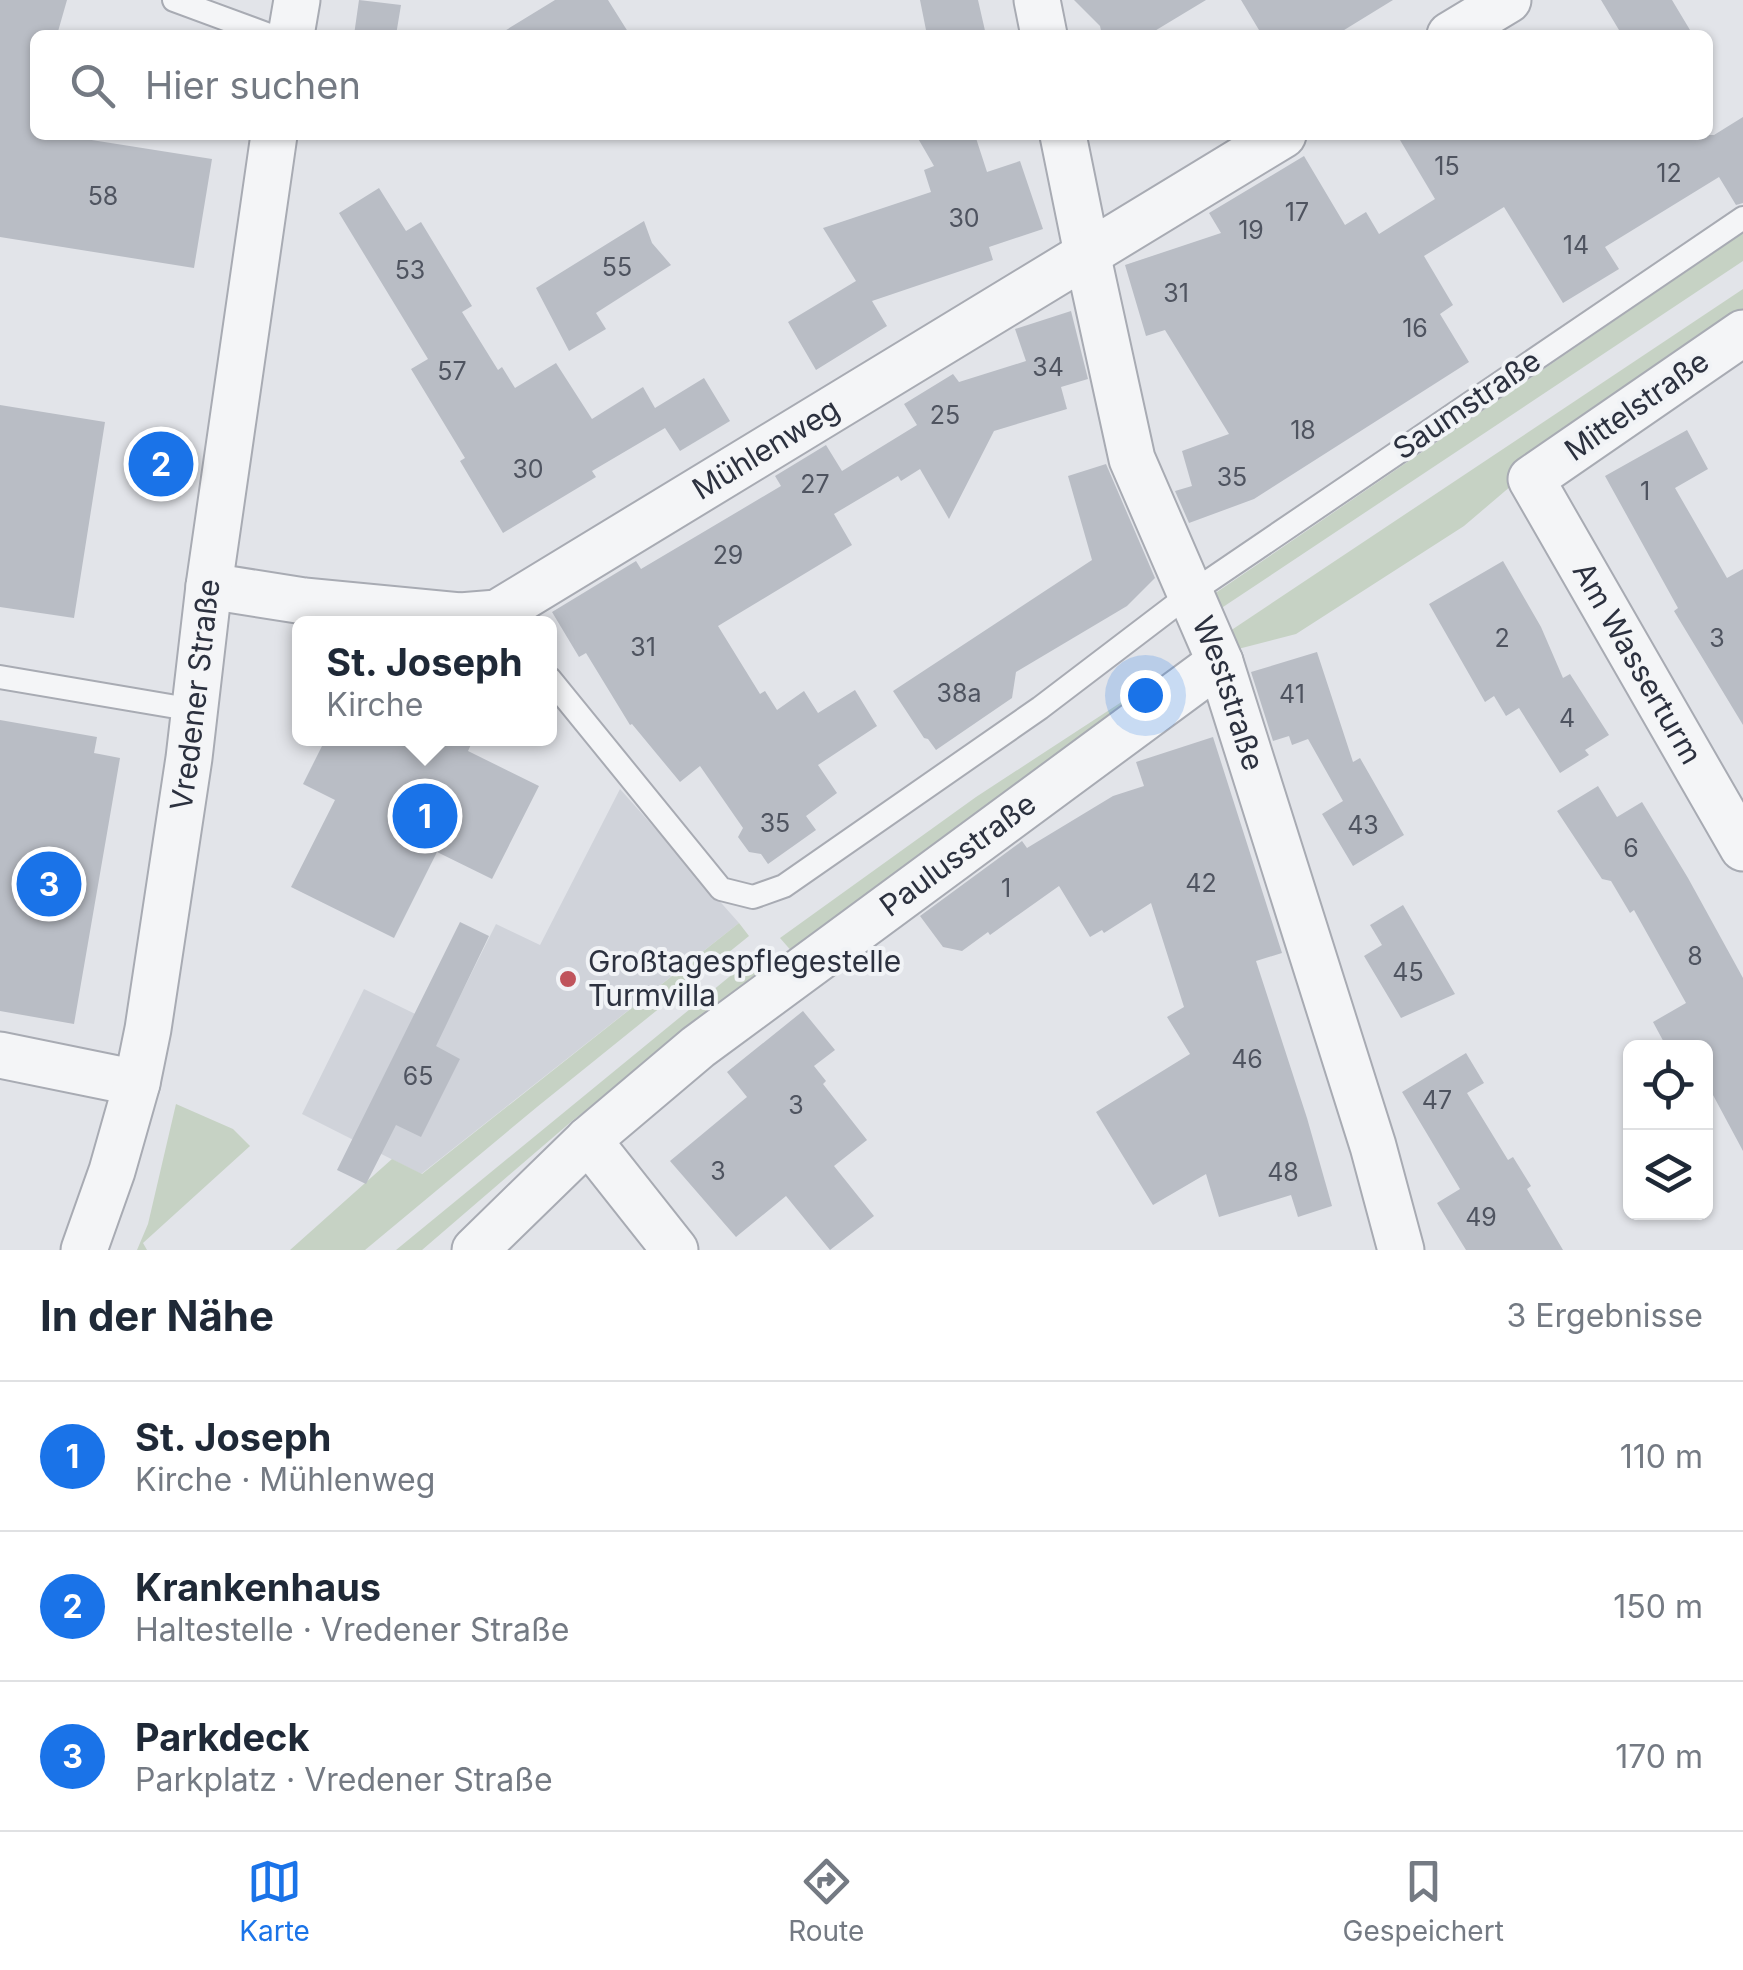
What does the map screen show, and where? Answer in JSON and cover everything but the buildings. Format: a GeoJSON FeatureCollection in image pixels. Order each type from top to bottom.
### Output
{"type":"FeatureCollection","features":[{"type":"Feature","properties":{"kind":"street"},"geometry":{"type":"LineString","coordinates":[[292,30],[297,0]]}},
{"type":"Feature","properties":{"kind":"street"},"geometry":{"type":"LineString","coordinates":[[1037,0],[1043,30]]}},
{"type":"Feature","properties":{"kind":"street"},"geometry":{"type":"LineString","coordinates":[[1458,30],[1508,0]]}},
{"type":"Feature","properties":{"kind":"street","name":"Vredener Straße"},"geometry":{"type":"LineString","coordinates":[[84,1250],[112,1172],[137,1083],[167,905],[273,140]]}},
{"type":"Feature","properties":{"kind":"street","name":"Weststraße"},"geometry":{"type":"LineString","coordinates":[[1065,140],[1132,459],[1220,662],[1367,1128],[1401,1250]]}},
{"type":"Feature","properties":{"kind":"street","name":"Mühlenweg"},"geometry":{"type":"LineString","coordinates":[[504,616],[1086,253],[1276,140]]}},
{"type":"Feature","properties":{"kind":"street","name":"Mittelstraße"},"geometry":{"type":"LineString","coordinates":[[1531,479],[1743,333]]}},
{"type":"Feature","properties":{"kind":"street","name":"Am Wasserturm"},"geometry":{"type":"LineString","coordinates":[[1531,479],[1743,848]]}},
{"type":"Feature","properties":{"kind":"street","name":"Mühlenweg"},"geometry":{"type":"LineString","coordinates":[[210,586],[304,602],[460,616]]}},
{"type":"Feature","properties":{"kind":"street","name":"Paulusstraße"},"geometry":{"type":"LineString","coordinates":[[475,1250],[588,1140],[698,1048],[1220,662]]}},
{"type":"Feature","properties":{"kind":"street"},"geometry":{"type":"LineString","coordinates":[[0,1055],[137,1083]]}},
{"type":"Feature","properties":{"kind":"street"},"geometry":{"type":"LineString","coordinates":[[588,1140],[675,1250]]}},
{"type":"Feature","properties":{"kind":"lane"},"geometry":{"type":"LineString","coordinates":[[174,0],[255,30]]}},
{"type":"Feature","properties":{"kind":"lane","name":"Saumstraße"},"geometry":{"type":"LineString","coordinates":[[557,688],[721,889],[752,897],[784,886],[1040,708],[1191,593],[1743,218]]}},
{"type":"Feature","properties":{"kind":"lane"},"geometry":{"type":"LineString","coordinates":[[0,677],[194,710]]}},
{"type":"Feature","properties":{"kind":"shaded area","name":"Großtagespflegestelle Turmvilla"},"geometry":{"type":"Polygon","coordinates":[[[620,789],[739,923],[421,1174],[302,1114],[364,989],[444,1028],[496,924],[540,945],[620,789]]]}},
{"type":"Feature","properties":{"kind":"green space"},"geometry":{"type":"Polygon","coordinates":[[[1743,233],[1743,261],[1220,609],[1214,594],[1743,233]]]}},
{"type":"Feature","properties":{"kind":"green space"},"geometry":{"type":"Polygon","coordinates":[[[1743,289],[1743,314],[1518,480],[1464,526],[1296,634],[1238,649],[1230,631],[1743,289]]]}},
{"type":"Feature","properties":{"kind":"green space"},"geometry":{"type":"Polygon","coordinates":[[[1192,656],[794,954],[780,938],[976,797],[1192,656]]]}},
{"type":"Feature","properties":{"kind":"green space"},"geometry":{"type":"Polygon","coordinates":[[[739,923],[749,936],[365,1250],[290,1250],[392,1159],[422,1174],[739,923]]]}},
{"type":"Feature","properties":{"kind":"green space"},"geometry":{"type":"Polygon","coordinates":[[[762,950],[775,966],[572,1121],[422,1250],[396,1250],[762,950]]]}},
{"type":"Feature","properties":{"kind":"green space"},"geometry":{"type":"Polygon","coordinates":[[[176,1104],[233,1129],[250,1146],[143,1243],[147,1250],[137,1250],[148,1224],[176,1104]]]}},
{"type":"Feature","properties":{"kind":"place","name":"Krankenhaus"},"geometry":{"type":"Point","coordinates":[161,464]}},
{"type":"Feature","properties":{"kind":"place","name":"St. Joseph"},"geometry":{"type":"Point","coordinates":[425,816]}},
{"type":"Feature","properties":{"kind":"place","name":"Parkdeck"},"geometry":{"type":"Point","coordinates":[49,884]}},
{"type":"Feature","properties":{"kind":"place","name":"Großtagespflegestelle Turmvilla"},"geometry":{"type":"Point","coordinates":[568,979]}}]}
